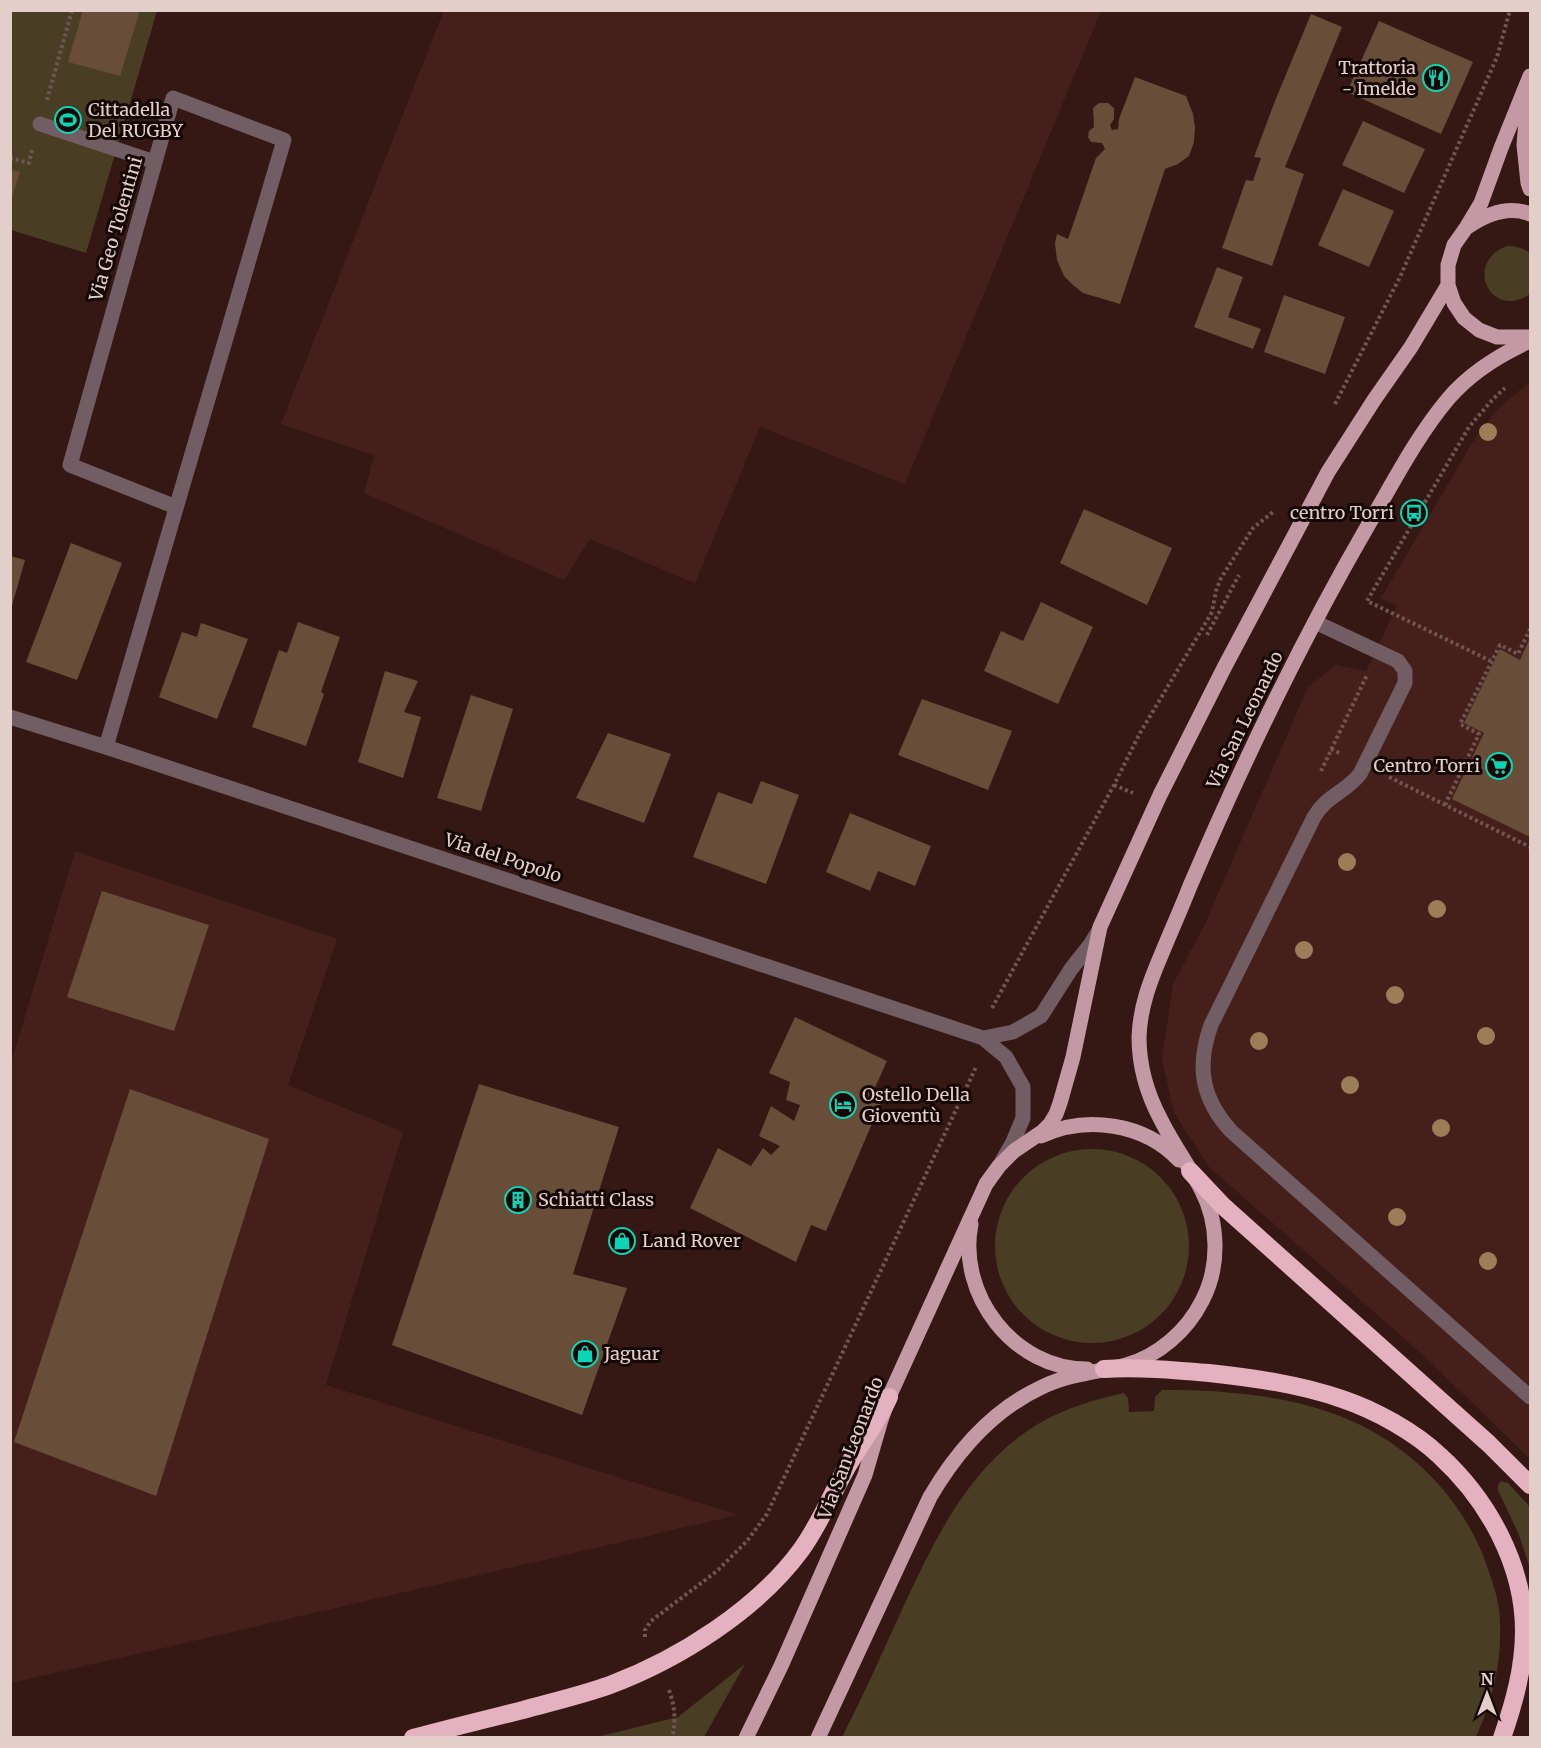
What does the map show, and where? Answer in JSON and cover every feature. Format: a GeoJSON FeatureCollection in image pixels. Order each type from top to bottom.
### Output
{"type":"FeatureCollection","features":[{"type":"Feature","properties":{"kind":"highway"},"geometry":{"type":"LineString","coordinates":[[1190,1171],[1222,1205],[1489,1444],[1530,1485]]}},
{"type":"Feature","properties":{"kind":"highway"},"geometry":{"type":"LineString","coordinates":[[1104,1368],[1144,1368],[1224,1375],[1312,1389],[1344,1399],[1378,1415],[1409,1432],[1439,1454],[1473,1491],[1490,1516],[1511,1563],[1520,1590],[1524,1619],[1522,1664],[1514,1703],[1502,1737]]}},
{"type":"Feature","properties":{"kind":"highway"},"geometry":{"type":"LineString","coordinates":[[413,1737],[585,1693],[634,1675],[683,1649],[728,1620],[786,1570],[812,1535],[846,1469],[889,1397]]}},
{"type":"Feature","properties":{"kind":"main road","name":"Via San Leonardo"},"geometry":{"type":"LineString","coordinates":[[1530,76],[1481,203],[1454,245],[1448,265],[1448,285],[1454,303],[1464,318],[1479,330],[1497,337],[1530,337]]}},
{"type":"Feature","properties":{"kind":"main road"},"geometry":{"type":"LineString","coordinates":[[1530,82],[1524,145],[1530,189]]}},
{"type":"Feature","properties":{"kind":"main road"},"geometry":{"type":"LineString","coordinates":[[1466,228],[1484,216],[1504,210],[1530,214]]}},
{"type":"Feature","properties":{"kind":"main road","name":"Via San Leonardo"},"geometry":{"type":"LineString","coordinates":[[746,1737],[781,1666],[865,1475],[889,1397],[976,1204],[986,1184],[999,1166],[1014,1151],[1050,1124],[1060,1103],[1082,1015],[1100,927],[1193,728],[1311,503],[1342,449],[1411,347],[1448,285]]}},
{"type":"Feature","properties":{"kind":"main road","name":"Via San Leonardo"},"geometry":{"type":"LineString","coordinates":[[818,1737],[921,1515],[939,1482],[956,1458],[980,1431],[1028,1394],[1056,1381],[1085,1372],[1129,1364],[1151,1354],[1172,1340],[1189,1322],[1202,1301],[1212,1278],[1215,1253],[1210,1210],[1202,1190],[1161,1121],[1146,1084],[1140,1061],[1139,1037],[1143,1002],[1229,798],[1289,672],[1382,502],[1445,402],[1461,385],[1488,363],[1530,341]]}},
{"type":"Feature","properties":{"kind":"main road","name":"Via San Leonardo"},"geometry":{"type":"LineString","coordinates":[[1032,1139],[1073,1125],[1117,1126],[1158,1143],[1190,1171]]}},
{"type":"Feature","properties":{"kind":"main road","name":"Via San Leonardo"},"geometry":{"type":"LineString","coordinates":[[976,1204],[970,1228],[969,1253],[973,1277],[981,1301],[995,1322],[1012,1340],[1032,1354],[1055,1363],[1079,1368],[1104,1368]]}},
{"type":"Feature","properties":{"kind":"street","name":"Via Geo Tolentini"},"geometry":{"type":"LineString","coordinates":[[106,747],[284,141],[173,98],[70,465],[176,507]]}},
{"type":"Feature","properties":{"kind":"street"},"geometry":{"type":"LineString","coordinates":[[40,124],[155,162]]}},
{"type":"Feature","properties":{"kind":"street"},"geometry":{"type":"LineString","coordinates":[[1315,622],[1392,657],[1401,664],[1406,679],[1355,781],[1324,802],[1314,817],[1215,1017],[1203,1052],[1203,1071],[1209,1100],[1219,1117],[1238,1137],[1530,1396]]}},
{"type":"Feature","properties":{"kind":"street","name":"Via del Popolo"},"geometry":{"type":"LineString","coordinates":[[10,717],[983,1038],[1006,1057],[1023,1088],[1023,1118],[999,1166]]}},
{"type":"Feature","properties":{"kind":"street","name":"Via del Popolo"},"geometry":{"type":"LineString","coordinates":[[983,1038],[1013,1032],[1041,1016],[1100,927]]}},
{"type":"Feature","properties":{"kind":"path"},"geometry":{"type":"LineString","coordinates":[[10,158],[29,163],[72,10]]}},
{"type":"Feature","properties":{"kind":"path"},"geometry":{"type":"LineString","coordinates":[[1331,412],[1400,278],[1497,57],[1510,10]]}},
{"type":"Feature","properties":{"kind":"path"},"geometry":{"type":"LineString","coordinates":[[1491,661],[1367,601],[1469,427],[1493,399],[1506,388]]}},
{"type":"Feature","properties":{"kind":"path"},"geometry":{"type":"LineString","coordinates":[[672,1737],[674,1705],[645,1640],[647,1625],[717,1571],[735,1554],[759,1527],[775,1500],[961,1102],[979,1060],[986,1019],[1140,733],[1212,612],[1221,578],[1252,528],[1273,512],[1279,502]]}},
{"type":"Feature","properties":{"kind":"path"},"geometry":{"type":"LineString","coordinates":[[1207,635],[1242,569]]}},
{"type":"Feature","properties":{"kind":"path"},"geometry":{"type":"LineString","coordinates":[[1445,805],[1479,734],[1460,724],[1500,645],[1518,654],[1530,629]]}},
{"type":"Feature","properties":{"kind":"path"},"geometry":{"type":"LineString","coordinates":[[1318,776],[1370,669]]}},
{"type":"Feature","properties":{"kind":"path"},"geometry":{"type":"LineString","coordinates":[[1331,749],[1530,847]]}},
{"type":"Feature","properties":{"kind":"shaded area"},"geometry":{"type":"Polygon","coordinates":[[[444,10],[1101,11],[905,484],[760,427],[695,583],[590,539],[564,580],[364,493],[374,455],[281,424],[444,10]]]}},
{"type":"Feature","properties":{"kind":"shaded area","name":"Cittadella Del RUGBY"},"geometry":{"type":"Polygon","coordinates":[[[10,11],[157,11],[86,253],[11,230],[10,11]]]}},
{"type":"Feature","properties":{"kind":"shaded area"},"geometry":{"type":"Polygon","coordinates":[[[1507,246],[1530,253],[1530,294],[1516,300],[1504,300],[1494,295],[1487,286],[1484,276],[1486,264],[1494,254],[1507,246]]]}},
{"type":"Feature","properties":{"kind":"shaded area"},"geometry":{"type":"Polygon","coordinates":[[[1530,383],[1530,1459],[1424,1356],[1209,1167],[1174,1113],[1162,1059],[1173,984],[1204,926],[1308,687],[1336,665],[1366,671],[1397,606],[1381,598],[1475,438],[1496,411],[1530,383]]]}},
{"type":"Feature","properties":{"kind":"shaded area"},"geometry":{"type":"Polygon","coordinates":[[[75,851],[337,939],[288,1085],[403,1132],[326,1385],[738,1515],[11,1683],[11,1063],[75,851]]]}},
{"type":"Feature","properties":{"kind":"shaded area"},"geometry":{"type":"Polygon","coordinates":[[[1082,1149],[1102,1149],[1138,1160],[1161,1177],[1173,1192],[1182,1209],[1189,1236],[1189,1256],[1182,1283],[1173,1300],[1161,1315],[1146,1327],[1129,1336],[1102,1343],[1082,1343],[1046,1332],[1017,1308],[1006,1292],[999,1274],[995,1256],[995,1236],[1006,1200],[1030,1171],[1046,1160],[1064,1153],[1082,1149]]]}},
{"type":"Feature","properties":{"kind":"shaded area"},"geometry":{"type":"Polygon","coordinates":[[[1162,1390],[1247,1394],[1288,1401],[1329,1412],[1357,1423],[1408,1455],[1450,1498],[1467,1523],[1481,1550],[1493,1584],[1500,1617],[1498,1667],[1487,1710],[1476,1737],[842,1737],[928,1555],[954,1510],[985,1469],[1023,1434],[1059,1413],[1124,1393],[1128,1398],[1129,1412],[1154,1411],[1155,1397],[1162,1390]]]}},
{"type":"Feature","properties":{"kind":"shaded area"},"geometry":{"type":"Polygon","coordinates":[[[1501,1481],[1508,1483],[1530,1507],[1530,1568],[1519,1535],[1498,1490],[1501,1481]]]}},
{"type":"Feature","properties":{"kind":"shaded area"},"geometry":{"type":"Polygon","coordinates":[[[745,1664],[704,1737],[597,1737],[678,1717],[745,1664]]]}},
{"type":"Feature","properties":{"kind":"building"},"geometry":{"type":"Polygon","coordinates":[[[83,10],[140,10],[120,76],[68,62],[83,10]]]}},
{"type":"Feature","properties":{"kind":"building"},"geometry":{"type":"Polygon","coordinates":[[[1311,14],[1342,27],[1285,167],[1304,174],[1272,266],[1222,248],[1246,180],[1253,181],[1261,158],[1254,157],[1311,14]]]}},
{"type":"Feature","properties":{"kind":"building"},"geometry":{"type":"Polygon","coordinates":[[[1379,21],[1473,62],[1441,134],[1347,92],[1379,21]]]}},
{"type":"Feature","properties":{"kind":"building"},"geometry":{"type":"Polygon","coordinates":[[[1135,77],[1186,96],[1195,127],[1194,142],[1189,156],[1165,169],[1120,304],[1083,293],[1073,285],[1064,276],[1057,260],[1055,243],[1057,234],[1068,239],[1096,158],[1105,149],[1102,143],[1091,142],[1088,137],[1089,131],[1094,127],[1093,108],[1099,103],[1108,103],[1114,108],[1114,119],[1110,125],[1112,130],[1118,129],[1119,119],[1135,77]]]}},
{"type":"Feature","properties":{"kind":"building"},"geometry":{"type":"Polygon","coordinates":[[[1363,121],[1425,149],[1404,193],[1342,165],[1363,121]]]}},
{"type":"Feature","properties":{"kind":"building"},"geometry":{"type":"Polygon","coordinates":[[[10,169],[20,172],[11,200],[10,200],[10,169]]]}},
{"type":"Feature","properties":{"kind":"building"},"geometry":{"type":"Polygon","coordinates":[[[1343,189],[1394,211],[1369,267],[1318,245],[1343,189]]]}},
{"type":"Feature","properties":{"kind":"building"},"geometry":{"type":"Polygon","coordinates":[[[1217,267],[1243,277],[1228,317],[1261,329],[1253,349],[1194,327],[1217,267]]]}},
{"type":"Feature","properties":{"kind":"building"},"geometry":{"type":"Polygon","coordinates":[[[1284,295],[1345,317],[1325,374],[1264,352],[1284,295]]]}},
{"type":"Feature","properties":{"kind":"building"},"geometry":{"type":"Polygon","coordinates":[[[1084,509],[1172,548],[1147,605],[1060,563],[1084,509]]]}},
{"type":"Feature","properties":{"kind":"building"},"geometry":{"type":"Polygon","coordinates":[[[71,543],[122,563],[77,680],[26,662],[71,543]]]}},
{"type":"Feature","properties":{"kind":"building"},"geometry":{"type":"Polygon","coordinates":[[[10,556],[25,560],[11,609],[10,609],[10,556]]]}},
{"type":"Feature","properties":{"kind":"building"},"geometry":{"type":"Polygon","coordinates":[[[1041,602],[1093,627],[1058,704],[984,671],[1001,631],[1023,641],[1041,602]]]}},
{"type":"Feature","properties":{"kind":"building"},"geometry":{"type":"Polygon","coordinates":[[[298,622],[340,637],[306,746],[252,727],[279,650],[287,653],[298,622]]]}},
{"type":"Feature","properties":{"kind":"building"},"geometry":{"type":"Polygon","coordinates":[[[201,623],[248,639],[217,719],[159,697],[182,632],[197,637],[201,623]]]}},
{"type":"Feature","properties":{"kind":"building","name":"Centro Torri"},"geometry":{"type":"Polygon","coordinates":[[[1530,638],[1530,837],[1452,799],[1484,733],[1464,723],[1500,649],[1520,660],[1530,638]]]}},
{"type":"Feature","properties":{"kind":"building"},"geometry":{"type":"Polygon","coordinates":[[[385,671],[418,681],[404,712],[421,717],[403,778],[358,762],[385,671]]]}},
{"type":"Feature","properties":{"kind":"building"},"geometry":{"type":"Polygon","coordinates":[[[471,695],[513,709],[481,811],[437,798],[471,695]]]}},
{"type":"Feature","properties":{"kind":"building"},"geometry":{"type":"Polygon","coordinates":[[[922,699],[1012,731],[988,790],[898,755],[922,699]]]}},
{"type":"Feature","properties":{"kind":"building"},"geometry":{"type":"Polygon","coordinates":[[[608,733],[671,754],[644,823],[576,798],[608,733]]]}},
{"type":"Feature","properties":{"kind":"building"},"geometry":{"type":"Polygon","coordinates":[[[761,781],[799,795],[766,884],[693,857],[718,792],[752,804],[761,781]]]}},
{"type":"Feature","properties":{"kind":"building"},"geometry":{"type":"Polygon","coordinates":[[[850,813],[931,846],[915,886],[878,871],[870,891],[826,872],[850,813]]]}},
{"type":"Feature","properties":{"kind":"building"},"geometry":{"type":"Polygon","coordinates":[[[102,891],[209,925],[174,1031],[67,997],[102,891]]]}},
{"type":"Feature","properties":{"kind":"building"},"geometry":{"type":"Polygon","coordinates":[[[795,1017],[887,1061],[873,1092],[883,1098],[826,1231],[811,1225],[796,1262],[690,1208],[718,1148],[751,1166],[763,1148],[771,1155],[780,1146],[759,1136],[771,1106],[794,1121],[800,1105],[786,1100],[790,1082],[769,1073],[795,1017]]]}},
{"type":"Feature","properties":{"kind":"building","name":"Schiatti Class"},"geometry":{"type":"Polygon","coordinates":[[[479,1084],[619,1127],[573,1274],[627,1288],[582,1415],[392,1345],[479,1084]]]}},
{"type":"Feature","properties":{"kind":"building"},"geometry":{"type":"Polygon","coordinates":[[[130,1089],[269,1139],[156,1496],[14,1442],[130,1089]]]}},
{"type":"Feature","properties":{"kind":"place","name":"Trattoria - Imelde"},"geometry":{"type":"Point","coordinates":[1436,78]}},
{"type":"Feature","properties":{"kind":"place","name":"Cittadella Del RUGBY"},"geometry":{"type":"Point","coordinates":[68,120]}},
{"type":"Feature","properties":{"kind":"place","name":"centro Torri"},"geometry":{"type":"Point","coordinates":[1414,513]}},
{"type":"Feature","properties":{"kind":"place","name":"Centro Torri"},"geometry":{"type":"Point","coordinates":[1499,766]}},
{"type":"Feature","properties":{"kind":"place","name":"Ostello Della Gioventù"},"geometry":{"type":"Point","coordinates":[843,1105]}},
{"type":"Feature","properties":{"kind":"place","name":"Schiatti Class"},"geometry":{"type":"Point","coordinates":[518,1200]}},
{"type":"Feature","properties":{"kind":"place","name":"Land Rover"},"geometry":{"type":"Point","coordinates":[622,1241]}},
{"type":"Feature","properties":{"kind":"place","name":"Jaguar"},"geometry":{"type":"Point","coordinates":[585,1354]}}]}
